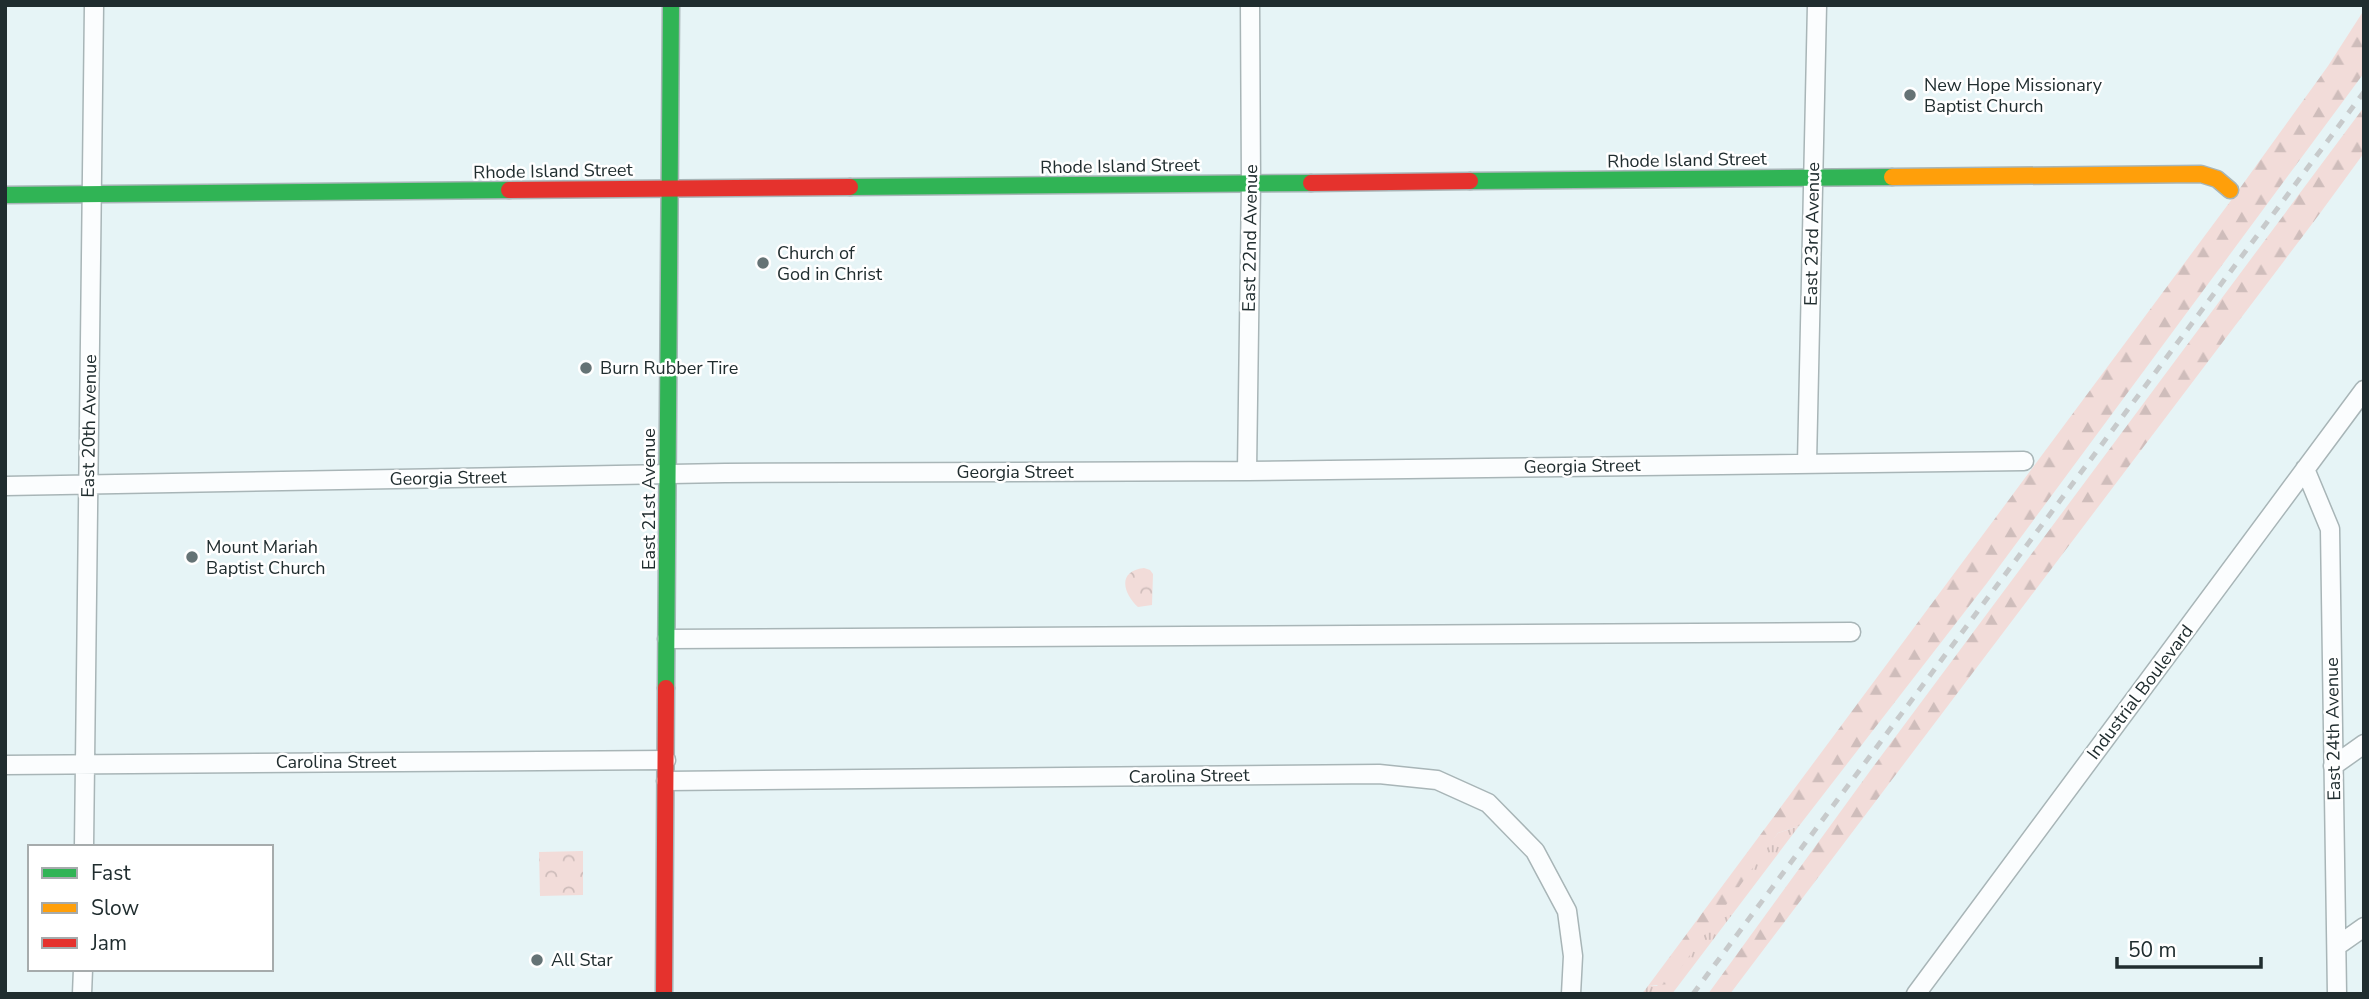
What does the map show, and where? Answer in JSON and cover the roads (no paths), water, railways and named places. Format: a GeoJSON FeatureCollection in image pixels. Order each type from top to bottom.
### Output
{"type":"FeatureCollection","features":[{"type":"Feature","properties":{"kind":"street","name":"East 20th Avenue"},"geometry":{"type":"LineString","coordinates":[[84,845],[94,5]]}},
{"type":"Feature","properties":{"kind":"street","name":"East 21st Avenue"},"geometry":{"type":"LineString","coordinates":[[664,994],[671,5]]}},
{"type":"Feature","properties":{"kind":"street","name":"East 22nd Avenue"},"geometry":{"type":"LineString","coordinates":[[1247,471],[1251,184],[1250,5]]}},
{"type":"Feature","properties":{"kind":"street","name":"East 23rd Avenue"},"geometry":{"type":"LineString","coordinates":[[1807,463],[1816,5]]}},
{"type":"Feature","properties":{"kind":"street","name":"Rhode Island Street"},"geometry":{"type":"LineString","coordinates":[[5,195],[2200,174],[2217,179],[2230,190]]}},
{"type":"Feature","properties":{"kind":"street","name":"Industrial Boulevard"},"geometry":{"type":"LineString","coordinates":[[1916,994],[2364,390]]}},
{"type":"Feature","properties":{"kind":"street","name":"Georgia Street"},"geometry":{"type":"LineString","coordinates":[[5,486],[668,474],[1247,471],[2024,461]]}},
{"type":"Feature","properties":{"kind":"street","name":"East 24th Avenue"},"geometry":{"type":"LineString","coordinates":[[2305,469],[2330,529],[2337,994]]}},
{"type":"Feature","properties":{"kind":"street"},"geometry":{"type":"LineString","coordinates":[[667,639],[1851,632]]}},
{"type":"Feature","properties":{"kind":"street"},"geometry":{"type":"LineString","coordinates":[[2333,766],[2364,744]]}},
{"type":"Feature","properties":{"kind":"street","name":"Carolina Street"},"geometry":{"type":"LineString","coordinates":[[5,765],[666,760]]}},
{"type":"Feature","properties":{"kind":"street","name":"Carolina Street"},"geometry":{"type":"LineString","coordinates":[[666,781],[1379,774],[1437,780],[1488,803],[1535,851],[1567,911],[1573,956],[1571,994]]}},
{"type":"Feature","properties":{"kind":"street"},"geometry":{"type":"LineString","coordinates":[[2337,946],[2364,927]]}},
{"type":"Feature","properties":{"kind":"street"},"geometry":{"type":"LineString","coordinates":[[82,994],[83,971]]}},
{"type":"Feature","properties":{"kind":"railway"},"geometry":{"type":"LineString","coordinates":[[1693,994],[2364,92]]}},
{"type":"Feature","properties":{"kind":"place","name":"New Hope Missionary Baptist Church"},"geometry":{"type":"Point","coordinates":[1910,95]}},
{"type":"Feature","properties":{"kind":"place","name":"Church of God in Christ"},"geometry":{"type":"Point","coordinates":[763,263]}},
{"type":"Feature","properties":{"kind":"place","name":"Burn Rubber Tire"},"geometry":{"type":"Point","coordinates":[586,368]}},
{"type":"Feature","properties":{"kind":"place","name":"Mount Mariah Baptist Church"},"geometry":{"type":"Point","coordinates":[192,557]}},
{"type":"Feature","properties":{"kind":"place","name":"All Star"},"geometry":{"type":"Point","coordinates":[537,960]}}]}
